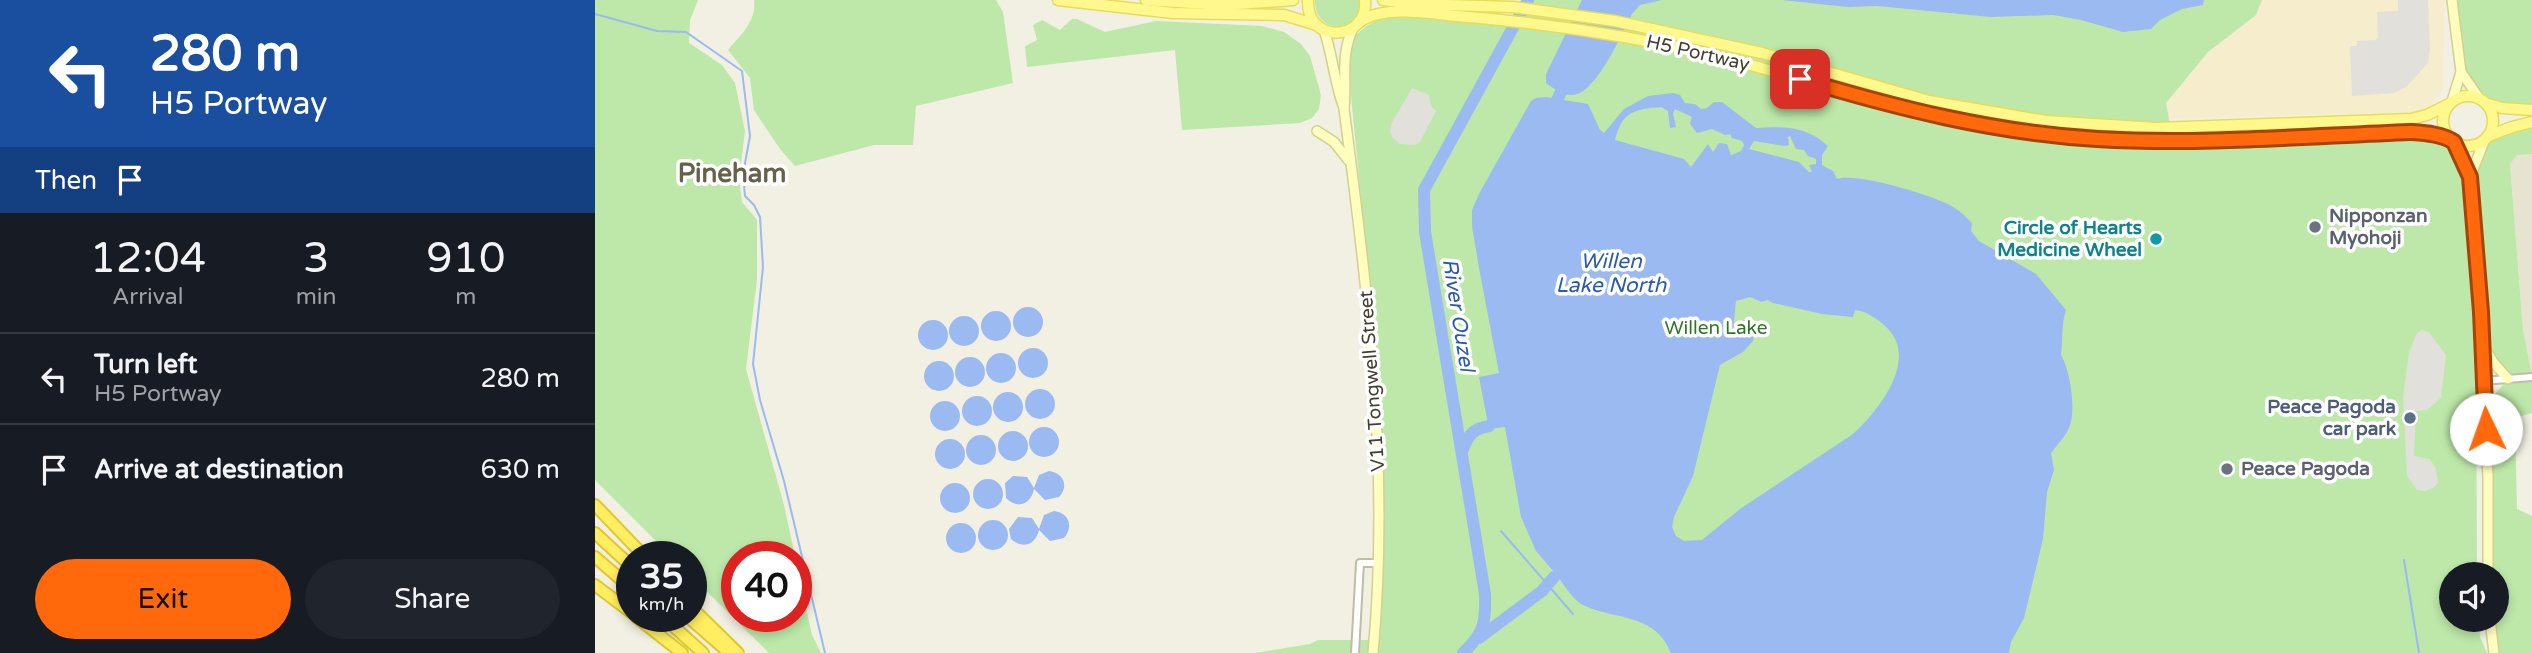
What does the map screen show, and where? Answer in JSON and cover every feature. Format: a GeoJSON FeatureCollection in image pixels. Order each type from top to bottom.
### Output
{"type":"FeatureCollection","features":[{"type":"Feature","properties":{"kind":"highway"},"geometry":{"type":"LineString","coordinates":[[595,505],[630,541]]}},
{"type":"Feature","properties":{"kind":"highway"},"geometry":{"type":"LineString","coordinates":[[595,533],[616,552]]}},
{"type":"Feature","properties":{"kind":"highway"},"geometry":{"type":"LineString","coordinates":[[595,556],[616,575]]}},
{"type":"Feature","properties":{"kind":"highway"},"geometry":{"type":"LineString","coordinates":[[595,585],[616,602]]}},
{"type":"Feature","properties":{"kind":"highway"},"geometry":{"type":"LineString","coordinates":[[707,623],[738,653]]}},
{"type":"Feature","properties":{"kind":"highway"},"geometry":{"type":"LineString","coordinates":[[655,632],[682,653]]}},
{"type":"Feature","properties":{"kind":"highway"},"geometry":{"type":"LineString","coordinates":[[680,632],[703,653]]}},
{"type":"Feature","properties":{"kind":"highway"},"geometry":{"type":"LineString","coordinates":[[705,632],[728,653]]}},
{"type":"Feature","properties":{"kind":"main road"},"geometry":{"type":"LineString","coordinates":[[1058,0],[1162,12],[1285,15],[1320,28]]}},
{"type":"Feature","properties":{"kind":"main road"},"geometry":{"type":"LineString","coordinates":[[1146,0],[1224,5],[1293,0]]}},
{"type":"Feature","properties":{"kind":"main road"},"geometry":{"type":"LineString","coordinates":[[1308,0],[1310,14],[1320,28]]}},
{"type":"Feature","properties":{"kind":"main road"},"geometry":{"type":"LineString","coordinates":[[1356,25],[1364,14],[1364,0]]}},
{"type":"Feature","properties":{"kind":"main road","name":"H5 Portway"},"geometry":{"type":"LineString","coordinates":[[1320,28],[1339,33],[1390,5],[1583,30],[1656,43],[1758,67],[1886,104],[1964,121],[2054,135],[2173,141],[2411,132],[2452,140]]}},
{"type":"Feature","properties":{"kind":"main road","name":"H5 Portway"},"geometry":{"type":"LineString","coordinates":[[1411,8],[1492,6],[1554,12],[1658,30],[1762,53],[1929,101],[2034,119],[2156,128],[2411,119],[2450,103]]}},
{"type":"Feature","properties":{"kind":"main road"},"geometry":{"type":"LineString","coordinates":[[2527,110],[2502,108],[2465,96],[2450,103],[2443,118],[2443,126],[2452,140],[2470,146],[2527,123]]}},
{"type":"Feature","properties":{"kind":"main road"},"geometry":{"type":"LineString","coordinates":[[2483,101],[2493,117],[2492,131],[2487,138]]}},
{"type":"Feature","properties":{"kind":"street"},"geometry":{"type":"LineString","coordinates":[[2450,103],[2461,72],[2452,0]]}},
{"type":"Feature","properties":{"kind":"street","name":"V11 Tongwell Street"},"geometry":{"type":"LineString","coordinates":[[1356,25],[1345,46],[1344,109],[1374,372],[1380,473],[1379,563],[1373,653]]}},
{"type":"Feature","properties":{"kind":"street","name":"V11 Tongwell Street"},"geometry":{"type":"LineString","coordinates":[[1320,28],[1329,46],[1336,89],[1344,109]]}},
{"type":"Feature","properties":{"kind":"street"},"geometry":{"type":"LineString","coordinates":[[2461,72],[2483,101]]}},
{"type":"Feature","properties":{"kind":"street"},"geometry":{"type":"LineString","coordinates":[[1317,131],[1334,142],[1350,163]]}},
{"type":"Feature","properties":{"kind":"street"},"geometry":{"type":"LineString","coordinates":[[2470,183],[2487,138]]}},
{"type":"Feature","properties":{"kind":"street"},"geometry":{"type":"LineString","coordinates":[[2452,140],[2470,183],[2472,203],[2488,477],[2488,562]]}},
{"type":"Feature","properties":{"kind":"street"},"geometry":{"type":"LineString","coordinates":[[2482,343],[2493,362],[2508,379]]}},
{"type":"Feature","properties":{"kind":"street"},"geometry":{"type":"LineString","coordinates":[[2483,381],[2532,377]]}},
{"type":"Feature","properties":{"kind":"street"},"geometry":{"type":"LineString","coordinates":[[1355,653],[1360,563],[1379,563]]}},
{"type":"Feature","properties":{"kind":"street"},"geometry":{"type":"LineString","coordinates":[[2491,632],[2494,653]]}},
{"type":"Feature","properties":{"kind":"shaded area"},"geometry":{"type":"Polygon","coordinates":[[[2262,0],[2444,0],[2443,90],[2425,112],[2167,118],[2166,103],[2208,52],[2256,15],[2262,0]]]}},
{"type":"Feature","properties":{"kind":"shaded area"},"geometry":{"type":"Polygon","coordinates":[[[2398,0],[2428,0],[2428,63],[2406,87],[2394,93],[2352,96],[2350,46],[2357,46],[2357,41],[2375,40],[2378,37],[2377,12],[2398,11],[2398,0]]]}},
{"type":"Feature","properties":{"kind":"shaded area"},"geometry":{"type":"Polygon","coordinates":[[[1412,88],[1429,95],[1431,106],[1436,111],[1420,142],[1415,145],[1400,144],[1393,138],[1391,124],[1412,88]]]}},
{"type":"Feature","properties":{"kind":"shaded area"},"geometry":{"type":"Polygon","coordinates":[[[2532,154],[2532,375],[2523,330],[2510,164],[2517,155],[2532,154]]]}},
{"type":"Feature","properties":{"kind":"shaded area","name":"Peace Pagoda car park"},"geometry":{"type":"Polygon","coordinates":[[[2422,330],[2429,332],[2446,355],[2441,398],[2427,410],[2416,411],[2414,456],[2430,459],[2436,469],[2438,483],[2425,491],[2417,490],[2407,476],[2403,397],[2409,352],[2417,333],[2422,330]]]}},
{"type":"Feature","properties":{"kind":"green space"},"geometry":{"type":"Polygon","coordinates":[[[595,0],[698,0],[690,20],[689,43],[722,65],[735,83],[745,131],[739,180],[742,202],[757,220],[757,280],[746,369],[792,541],[721,541],[721,606],[707,592],[707,541],[656,541],[595,480],[595,0]]]}},
{"type":"Feature","properties":{"kind":"green space"},"geometry":{"type":"Polygon","coordinates":[[[754,0],[996,0],[1003,12],[1013,83],[916,106],[913,145],[874,145],[795,166],[754,110],[750,78],[728,50],[750,21],[754,0]]]}},
{"type":"Feature","properties":{"kind":"green space"},"geometry":{"type":"Polygon","coordinates":[[[1315,0],[1359,0],[1358,11],[1346,24],[1329,25],[1317,12],[1315,0]]]}},
{"type":"Feature","properties":{"kind":"green space","name":"Willen Lake"},"geometry":{"type":"Polygon","coordinates":[[[1529,0],[2262,0],[2256,15],[2208,52],[2166,103],[2173,141],[2411,132],[2451,139],[2469,176],[2485,139],[2532,122],[2532,154],[2517,155],[2510,164],[2523,330],[2532,375],[2532,413],[2518,417],[2515,424],[2517,509],[2532,516],[2532,653],[2494,653],[2491,632],[2509,632],[2509,562],[2490,562],[2490,400],[2508,379],[2482,344],[2476,360],[2477,562],[2439,562],[2439,632],[2480,632],[2487,653],[1255,653],[1310,644],[1318,640],[1374,640],[1376,621],[1380,621],[1382,481],[1379,412],[1348,64],[1348,54],[1355,36],[1366,26],[1393,13],[1518,22],[1529,0]]]}},
{"type":"Feature","properties":{"kind":"green space"},"geometry":{"type":"Polygon","coordinates":[[[2453,0],[2532,0],[2532,106],[2505,104],[2490,98],[2478,89],[2469,77],[2460,47],[2453,0]]]}},
{"type":"Feature","properties":{"kind":"green space"},"geometry":{"type":"Polygon","coordinates":[[[1072,19],[1105,32],[1156,21],[1262,26],[1284,32],[1301,44],[1310,56],[1321,95],[1319,109],[1312,118],[1300,123],[1182,130],[1175,50],[1027,67],[1025,46],[1037,40],[1033,25],[1042,20],[1060,30],[1072,19]]]}},
{"type":"Feature","properties":{"kind":"green space"},"geometry":{"type":"Polygon","coordinates":[[[748,632],[811,632],[821,653],[769,653],[748,632]]]}},
{"type":"Feature","properties":{"kind":"water"},"geometry":{"type":"Polygon","coordinates":[[[1582,0],[1662,0],[1640,5],[1632,14],[1615,49],[1598,75],[1580,93],[1568,95],[1546,83],[1546,74],[1582,0]]]}},
{"type":"Feature","properties":{"kind":"water"},"geometry":{"type":"Polygon","coordinates":[[[1782,0],[2204,0],[2203,5],[2182,9],[2160,20],[2151,29],[2123,32],[2053,15],[1991,17],[1782,0]]]}},
{"type":"Feature","properties":{"kind":"water","name":"Willen Lake North"},"geometry":{"type":"Polygon","coordinates":[[[1673,93],[1680,95],[1685,103],[1695,104],[1701,109],[1714,102],[1722,102],[1756,128],[1776,127],[1812,134],[1828,146],[1822,155],[1822,165],[1833,171],[1837,179],[1876,182],[1950,205],[1972,223],[1971,231],[1979,241],[2036,274],[2066,310],[2061,355],[2071,389],[2072,418],[2067,432],[2051,453],[2054,470],[2047,492],[2043,539],[2024,618],[2011,642],[2009,653],[1671,653],[1664,640],[1645,624],[1579,603],[1558,577],[1554,577],[1554,572],[1536,551],[1521,517],[1505,427],[1489,429],[1479,377],[1499,373],[1472,226],[1472,210],[1531,101],[1546,97],[1588,104],[1604,133],[1624,109],[1648,96],[1673,93]],[[1661,107],[1643,109],[1631,114],[1621,123],[1615,140],[1684,159],[1691,167],[1708,144],[1713,152],[1719,143],[1727,144],[1731,155],[1741,151],[1744,145],[1742,141],[1712,129],[1697,133],[1690,124],[1692,117],[1675,109],[1673,114],[1676,127],[1670,128],[1668,111],[1661,107]],[[1790,136],[1789,145],[1754,141],[1749,149],[1799,162],[1812,172],[1809,165],[1816,164],[1816,159],[1808,156],[1804,150],[1796,149],[1790,136]],[[1750,297],[1736,301],[1733,333],[1738,334],[1742,320],[1747,320],[1747,326],[1755,330],[1753,341],[1743,352],[1720,365],[1693,476],[1674,517],[1672,527],[1676,536],[1684,541],[1702,540],[1740,509],[1853,434],[1884,398],[1897,367],[1899,352],[1895,338],[1884,325],[1867,313],[1855,310],[1853,317],[1822,314],[1768,300],[1761,302],[1750,297]]]}},
{"type":"Feature","properties":{"kind":"water"},"geometry":{"type":"Polygon","coordinates":[[[1028,307],[1039,311],[1043,322],[1039,333],[1028,337],[1017,333],[1013,322],[1017,311],[1028,307]]]}},
{"type":"Feature","properties":{"kind":"water"},"geometry":{"type":"Polygon","coordinates":[[[996,311],[1007,315],[1011,326],[1007,337],[996,341],[985,337],[981,326],[985,315],[996,311]]]}},
{"type":"Feature","properties":{"kind":"water"},"geometry":{"type":"Polygon","coordinates":[[[964,316],[975,320],[979,331],[975,342],[964,346],[953,342],[949,331],[953,320],[964,316]]]}},
{"type":"Feature","properties":{"kind":"water"},"geometry":{"type":"Polygon","coordinates":[[[933,320],[944,324],[948,335],[944,346],[933,350],[922,346],[918,335],[922,324],[933,320]]]}},
{"type":"Feature","properties":{"kind":"water"},"geometry":{"type":"Polygon","coordinates":[[[1033,348],[1044,352],[1048,363],[1044,374],[1033,378],[1022,374],[1018,363],[1022,352],[1033,348]]]}},
{"type":"Feature","properties":{"kind":"water"},"geometry":{"type":"Polygon","coordinates":[[[1001,353],[1012,357],[1016,368],[1012,379],[1001,383],[990,379],[986,368],[990,357],[1001,353]]]}},
{"type":"Feature","properties":{"kind":"water"},"geometry":{"type":"Polygon","coordinates":[[[970,357],[981,361],[985,372],[981,383],[970,387],[959,383],[955,372],[959,361],[970,357]]]}},
{"type":"Feature","properties":{"kind":"water"},"geometry":{"type":"Polygon","coordinates":[[[939,361],[950,365],[954,376],[950,387],[939,391],[928,387],[924,376],[928,365],[939,361]]]}},
{"type":"Feature","properties":{"kind":"water"},"geometry":{"type":"Polygon","coordinates":[[[1040,389],[1051,393],[1055,404],[1051,415],[1040,419],[1029,415],[1025,404],[1029,393],[1040,389]]]}},
{"type":"Feature","properties":{"kind":"water"},"geometry":{"type":"Polygon","coordinates":[[[1008,392],[1019,396],[1023,407],[1019,418],[1008,422],[997,418],[993,407],[997,396],[1008,392]]]}},
{"type":"Feature","properties":{"kind":"water"},"geometry":{"type":"Polygon","coordinates":[[[977,396],[988,400],[992,411],[988,422],[977,426],[966,422],[962,411],[966,400],[977,396]]]}},
{"type":"Feature","properties":{"kind":"water"},"geometry":{"type":"Polygon","coordinates":[[[945,401],[956,405],[960,416],[956,427],[945,431],[934,427],[930,416],[934,405],[945,401]]]}},
{"type":"Feature","properties":{"kind":"water"},"geometry":{"type":"Polygon","coordinates":[[[1044,427],[1055,431],[1059,442],[1055,453],[1044,457],[1033,453],[1029,442],[1033,431],[1044,427]]]}},
{"type":"Feature","properties":{"kind":"water"},"geometry":{"type":"Polygon","coordinates":[[[1013,431],[1024,435],[1028,446],[1024,457],[1013,461],[1002,457],[998,446],[1002,435],[1013,431]]]}},
{"type":"Feature","properties":{"kind":"water"},"geometry":{"type":"Polygon","coordinates":[[[981,435],[992,439],[996,450],[992,461],[981,465],[970,461],[966,450],[970,439],[981,435]]]}},
{"type":"Feature","properties":{"kind":"water"},"geometry":{"type":"Polygon","coordinates":[[[950,439],[961,443],[965,454],[961,465],[950,469],[939,465],[935,454],[939,443],[950,439]]]}},
{"type":"Feature","properties":{"kind":"water"},"geometry":{"type":"Polygon","coordinates":[[[1049,471],[1058,474],[1063,481],[1064,489],[1059,497],[1045,500],[1034,489],[1023,504],[1015,504],[1006,498],[1005,483],[1013,476],[1027,477],[1034,488],[1039,475],[1049,471]]]}},
{"type":"Feature","properties":{"kind":"water"},"geometry":{"type":"Polygon","coordinates":[[[988,479],[999,483],[1003,494],[999,505],[988,509],[977,505],[973,494],[977,483],[988,479]]]}},
{"type":"Feature","properties":{"kind":"water"},"geometry":{"type":"Polygon","coordinates":[[[955,483],[966,487],[970,498],[966,509],[955,513],[944,509],[940,498],[944,487],[955,483]]]}},
{"type":"Feature","properties":{"kind":"water"},"geometry":{"type":"Polygon","coordinates":[[[1054,511],[1063,514],[1068,521],[1069,529],[1064,538],[1050,541],[1039,530],[1035,539],[1028,544],[1020,544],[1011,539],[1009,529],[1018,517],[1032,518],[1039,529],[1044,515],[1054,511]]]}},
{"type":"Feature","properties":{"kind":"water"},"geometry":{"type":"Polygon","coordinates":[[[993,520],[1004,524],[1008,535],[1004,546],[993,550],[982,546],[978,535],[982,524],[993,520]]]}},
{"type":"Feature","properties":{"kind":"water"},"geometry":{"type":"Polygon","coordinates":[[[961,523],[972,527],[976,538],[972,549],[961,553],[950,549],[946,538],[950,527],[961,523]]]}},
{"type":"Feature","properties":{"kind":"waterway","name":"River Ouzel"},"geometry":{"type":"LineString","coordinates":[[1463,653],[1482,627],[1485,594],[1425,232],[1424,190],[1528,0]]}},
{"type":"Feature","properties":{"kind":"waterway"},"geometry":{"type":"LineString","coordinates":[[595,14],[657,31],[686,32],[742,71],[750,136],[743,174],[745,196],[760,217],[763,267],[753,364],[825,653]]}},
{"type":"Feature","properties":{"kind":"waterway"},"geometry":{"type":"LineString","coordinates":[[1557,100],[1561,92]]}},
{"type":"Feature","properties":{"kind":"waterway"},"geometry":{"type":"LineString","coordinates":[[1463,449],[1472,433],[1489,426]]}},
{"type":"Feature","properties":{"kind":"waterway"},"geometry":{"type":"LineString","coordinates":[[1501,531],[1573,614]]}},
{"type":"Feature","properties":{"kind":"waterway"},"geometry":{"type":"LineString","coordinates":[[2404,560],[2419,653]]}},
{"type":"Feature","properties":{"kind":"waterway"},"geometry":{"type":"LineString","coordinates":[[1479,638],[1542,591],[1554,577]]}},
{"type":"Feature","properties":{"kind":"place","name":"Nipponzan Myohoji"},"geometry":{"type":"Point","coordinates":[2315,227]}},
{"type":"Feature","properties":{"kind":"place","name":"Circle of Hearts Medicine Wheel"},"geometry":{"type":"Point","coordinates":[2156,239]}},
{"type":"Feature","properties":{"kind":"place","name":"Peace Pagoda car park"},"geometry":{"type":"Point","coordinates":[2410,418]}},
{"type":"Feature","properties":{"kind":"place","name":"Peace Pagoda"},"geometry":{"type":"Point","coordinates":[2227,469]}},
{"type":"Feature","properties":{"kind":"district","name":"Pineham"},"geometry":{"type":"Point","coordinates":[732,173]}},
{"type":"Feature","properties":{"kind":"route"},"geometry":{"type":"LineString","coordinates":[[1800,79],[1924,113],[2007,129],[2095,139],[2173,141],[2411,132],[2451,139],[2470,177],[2481,312],[2486,429]]}}]}
